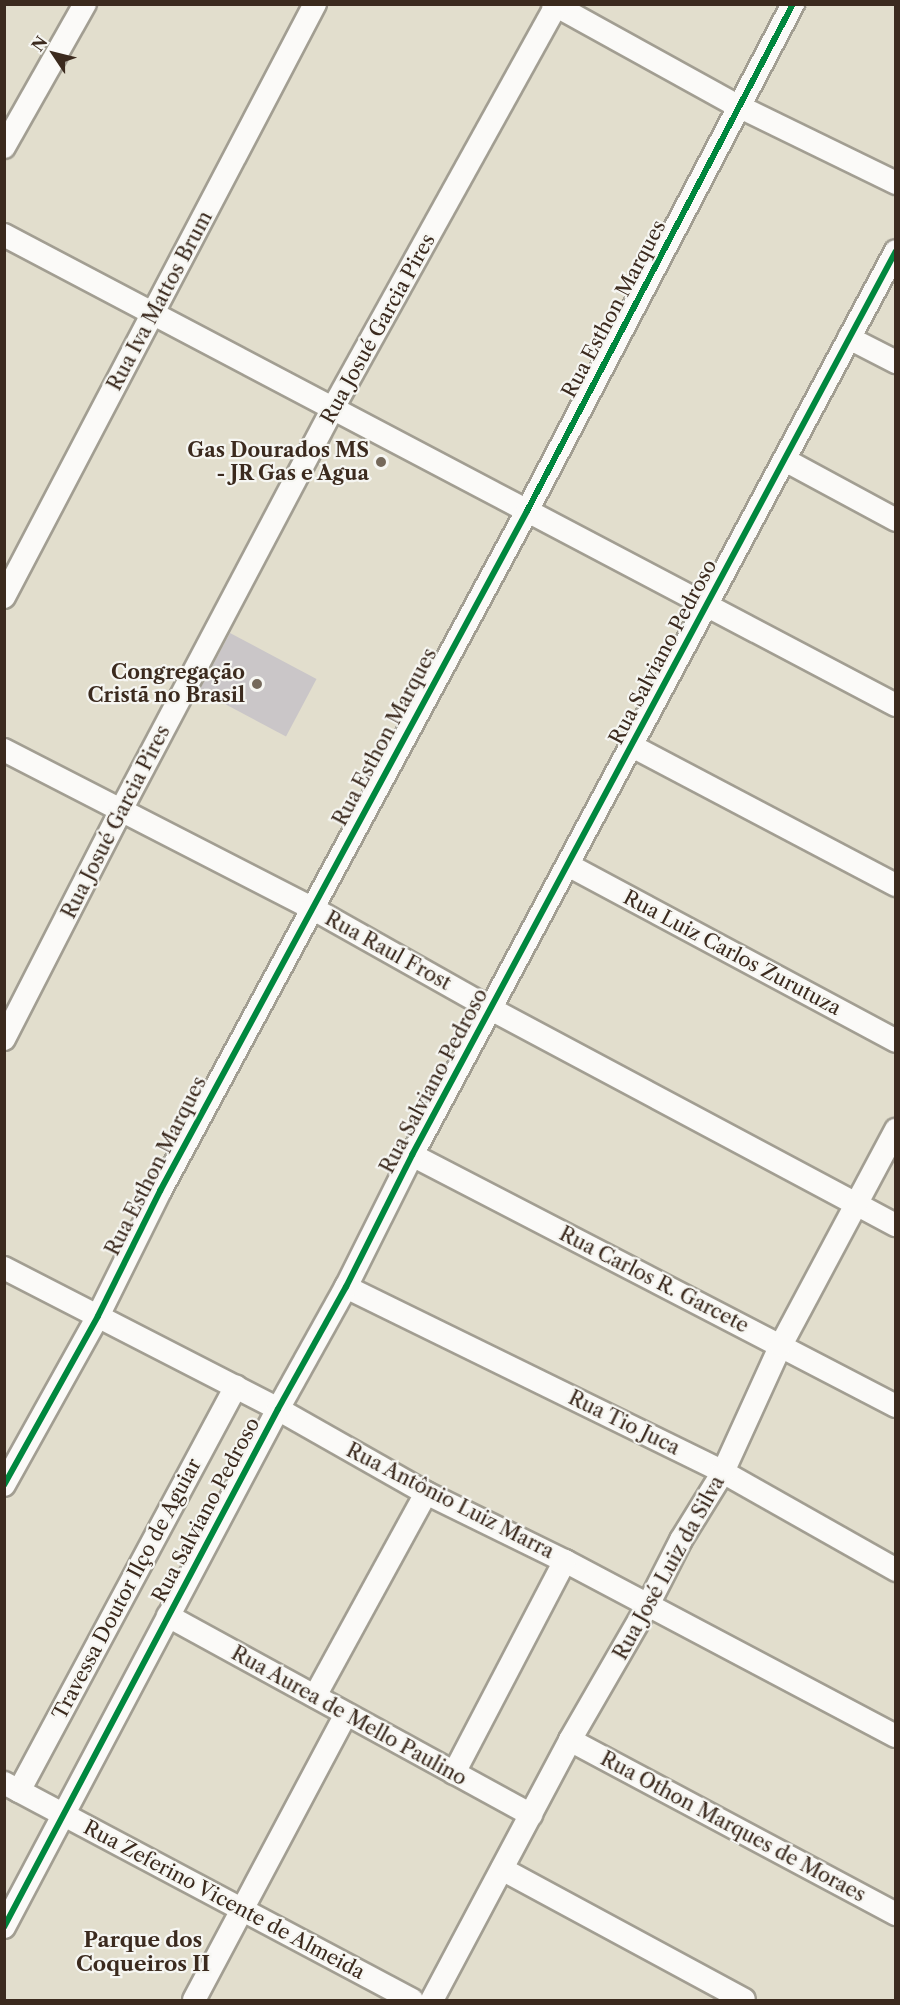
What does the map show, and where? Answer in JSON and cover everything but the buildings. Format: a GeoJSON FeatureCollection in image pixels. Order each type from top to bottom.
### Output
{"type":"FeatureCollection","features":[{"type":"Feature","properties":{"kind":"street"},"geometry":{"type":"LineString","coordinates":[[4,147],[85,4]]}},
{"type":"Feature","properties":{"kind":"street","name":"Rua Iva Mattos Brum"},"geometry":{"type":"LineString","coordinates":[[4,597],[315,4]]}},
{"type":"Feature","properties":{"kind":"street","name":"Rua Esthon Marques"},"geometry":{"type":"LineString","coordinates":[[4,1485],[98,1316],[160,1191],[526,512],[793,4]]}},
{"type":"Feature","properties":{"kind":"street"},"geometry":{"type":"LineString","coordinates":[[555,5],[738,106],[896,183]]}},
{"type":"Feature","properties":{"kind":"street","name":"Rua Josué Garcia Pires"},"geometry":{"type":"LineString","coordinates":[[4,1039],[120,812],[333,408],[555,5]]}},
{"type":"Feature","properties":{"kind":"street"},"geometry":{"type":"LineString","coordinates":[[4,235],[896,705]]}},
{"type":"Feature","properties":{"kind":"street","name":"Rua Salviano Pedroso"},"geometry":{"type":"LineString","coordinates":[[4,1927],[278,1409],[346,1287],[412,1155],[896,251]]}},
{"type":"Feature","properties":{"kind":"street"},"geometry":{"type":"LineString","coordinates":[[849,338],[896,362]]}},
{"type":"Feature","properties":{"kind":"street"},"geometry":{"type":"LineString","coordinates":[[785,460],[896,520]]}},
{"type":"Feature","properties":{"kind":"street"},"geometry":{"type":"LineString","coordinates":[[632,746],[896,885]]}},
{"type":"Feature","properties":{"kind":"street","name":"Rua Raul Frost"},"geometry":{"type":"LineString","coordinates":[[4,750],[120,812],[312,908],[491,1009],[896,1225]]}},
{"type":"Feature","properties":{"kind":"street","name":"Rua Luiz Carlos Zurutuza"},"geometry":{"type":"LineString","coordinates":[[568,865],[896,1041]]}},
{"type":"Feature","properties":{"kind":"street","name":"Rua José Luiz da Silva"},"geometry":{"type":"LineString","coordinates":[[432,2001],[570,1740],[648,1605],[681,1540],[723,1472],[782,1345],[896,1130]]}},
{"type":"Feature","properties":{"kind":"street","name":"Rua Carlos R. Garcete"},"geometry":{"type":"LineString","coordinates":[[412,1155],[896,1406]]}},
{"type":"Feature","properties":{"kind":"street","name":"Rua Antônio Luiz Marra"},"geometry":{"type":"LineString","coordinates":[[4,1268],[278,1409],[426,1493],[565,1561],[896,1736]]}},
{"type":"Feature","properties":{"kind":"street","name":"Rua Tio Juca"},"geometry":{"type":"LineString","coordinates":[[346,1287],[723,1472],[896,1570]]}},
{"type":"Feature","properties":{"kind":"street","name":"Travessa Doutor Ilço de Aguiar"},"geometry":{"type":"LineString","coordinates":[[12,1787],[236,1387]]}},
{"type":"Feature","properties":{"kind":"street"},"geometry":{"type":"LineString","coordinates":[[315,1696],[426,1493]]}},
{"type":"Feature","properties":{"kind":"street"},"geometry":{"type":"LineString","coordinates":[[454,1773],[565,1561]]}},
{"type":"Feature","properties":{"kind":"street","name":"Rua Aurea de Mello Paulino"},"geometry":{"type":"LineString","coordinates":[[168,1616],[531,1815]]}},
{"type":"Feature","properties":{"kind":"street"},"geometry":{"type":"LineString","coordinates":[[194,2001],[346,1714]]}},
{"type":"Feature","properties":{"kind":"street","name":"Rua Othon Marques de Moraes"},"geometry":{"type":"LineString","coordinates":[[570,1740],[896,1914]]}},
{"type":"Feature","properties":{"kind":"street","name":"Rua Zeferino Vicente de Almeida"},"geometry":{"type":"LineString","coordinates":[[12,1787],[412,2001]]}},
{"type":"Feature","properties":{"kind":"street"},"geometry":{"type":"LineString","coordinates":[[502,1869],[744,2001]]}},
{"type":"Feature","properties":{"kind":"cycle path"},"geometry":{"type":"LineString","coordinates":[[4,1485],[98,1316],[160,1191],[527,511],[793,4]]}},
{"type":"Feature","properties":{"kind":"cycle path"},"geometry":{"type":"LineString","coordinates":[[4,1927],[278,1409],[346,1287],[412,1155],[896,251]]}},
{"type":"Feature","properties":{"kind":"place","name":"Gas Dourados MS - JR Gas e Agua"},"geometry":{"type":"Point","coordinates":[381,462]}},
{"type":"Feature","properties":{"kind":"place","name":"Congregação Cristã no Brasil"},"geometry":{"type":"Point","coordinates":[257,684]}},
{"type":"Feature","properties":{"kind":"district","name":"Parque dos Coqueiros II"},"geometry":{"type":"Point","coordinates":[143,1952]}}]}
